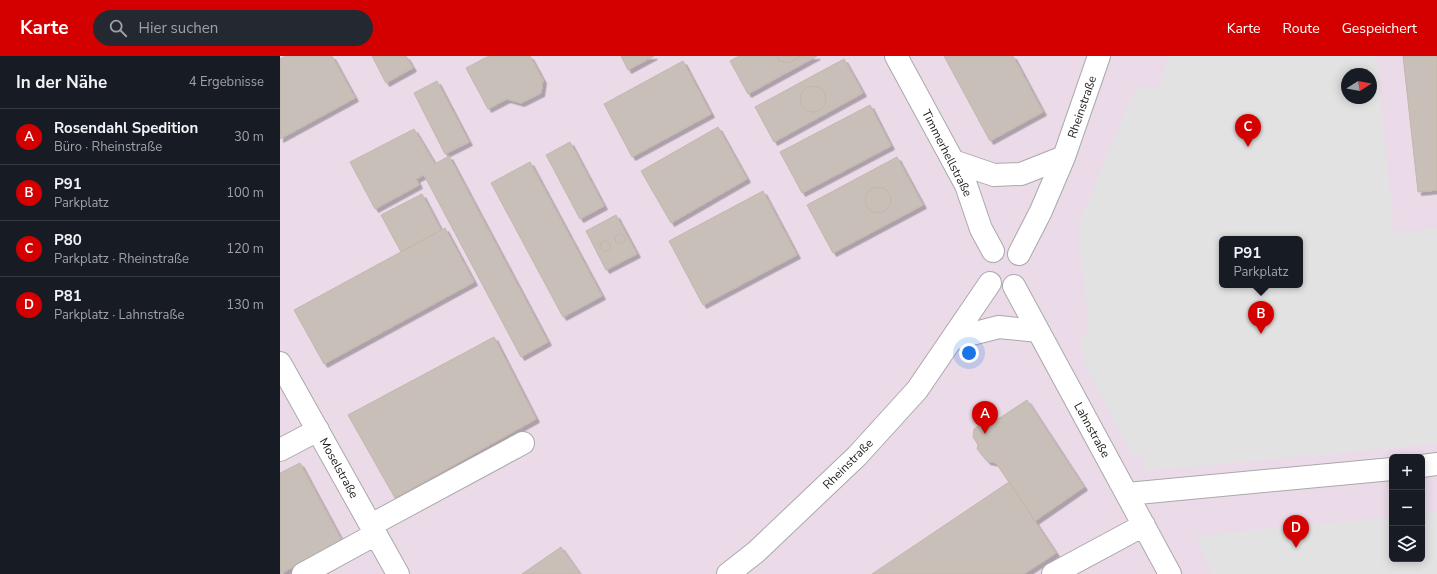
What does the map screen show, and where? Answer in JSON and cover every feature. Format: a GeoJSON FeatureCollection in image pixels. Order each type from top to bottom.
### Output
{"type":"FeatureCollection","features":[{"type":"Feature","properties":{"kind":"street","name":"Timmerhellstraße"},"geometry":{"type":"LineString","coordinates":[[896,56],[966,185],[981,229],[993,251]]}},
{"type":"Feature","properties":{"kind":"street","name":"Rheinstraße"},"geometry":{"type":"LineString","coordinates":[[1019,254],[1041,211],[1064,158],[1099,56]]}},
{"type":"Feature","properties":{"kind":"street"},"geometry":{"type":"LineString","coordinates":[[953,161],[994,174],[1021,174],[1064,158]]}},
{"type":"Feature","properties":{"kind":"street"},"geometry":{"type":"LineString","coordinates":[[1002,248],[1011,249],[1019,254],[1024,262],[1024,272],[1021,280],[1014,286],[1007,288],[999,288],[990,283],[986,278],[984,268],[986,259],[993,251],[1002,248]]}},
{"type":"Feature","properties":{"kind":"street","name":"Rheinstraße"},"geometry":{"type":"LineString","coordinates":[[728,574],[756,552],[857,456],[917,390],[990,283]]}},
{"type":"Feature","properties":{"kind":"street","name":"Lahnstraße"},"geometry":{"type":"LineString","coordinates":[[1014,286],[1170,574]]}},
{"type":"Feature","properties":{"kind":"street"},"geometry":{"type":"LineString","coordinates":[[952,339],[999,327],[1038,331]]}},
{"type":"Feature","properties":{"kind":"street","name":"Moselstraße"},"geometry":{"type":"LineString","coordinates":[[280,363],[398,574]]}},
{"type":"Feature","properties":{"kind":"street"},"geometry":{"type":"LineString","coordinates":[[280,450],[318,430]]}},
{"type":"Feature","properties":{"kind":"street"},"geometry":{"type":"LineString","coordinates":[[303,574],[373,529],[523,442]]}},
{"type":"Feature","properties":{"kind":"street"},"geometry":{"type":"LineString","coordinates":[[1425,466],[1437,464]]}},
{"type":"Feature","properties":{"kind":"street"},"geometry":{"type":"LineString","coordinates":[[1127,494],[1389,469]]}},
{"type":"Feature","properties":{"kind":"street"},"geometry":{"type":"LineString","coordinates":[[1053,574],[1144,524]]}},
{"type":"Feature","properties":{"kind":"shaded area"},"geometry":{"type":"Polygon","coordinates":[[[280,56],[1437,56],[1437,574],[280,574],[280,56]]]}},
{"type":"Feature","properties":{"kind":"shaded area"},"geometry":{"type":"Polygon","coordinates":[[[1169,56],[1376,56],[1394,233],[1437,228],[1437,444],[1145,471],[1143,456],[1132,456],[1083,361],[1080,336],[1089,332],[1078,226],[1135,89],[1160,86],[1169,56]]]}},
{"type":"Feature","properties":{"kind":"shaded area"},"geometry":{"type":"Polygon","coordinates":[[[1437,512],[1437,574],[1212,574],[1196,536],[1389,517],[1389,562],[1425,562],[1425,514],[1437,512]]]}},
{"type":"Feature","properties":{"kind":"building"},"geometry":{"type":"Polygon","coordinates":[[[286,56],[332,56],[355,98],[280,139],[280,59],[286,56]]]}},
{"type":"Feature","properties":{"kind":"building"},"geometry":{"type":"Polygon","coordinates":[[[372,56],[406,56],[413,68],[386,83],[372,56]]]}},
{"type":"Feature","properties":{"kind":"building"},"geometry":{"type":"Polygon","coordinates":[[[489,56],[530,56],[543,80],[541,93],[521,103],[507,99],[488,109],[466,68],[489,56]]]}},
{"type":"Feature","properties":{"kind":"building"},"geometry":{"type":"Polygon","coordinates":[[[621,56],[654,56],[628,70],[621,56]]]}},
{"type":"Feature","properties":{"kind":"building"},"geometry":{"type":"Polygon","coordinates":[[[739,56],[817,56],[748,94],[730,61],[739,56]]]}},
{"type":"Feature","properties":{"kind":"building"},"geometry":{"type":"Polygon","coordinates":[[[777,56],[799,56],[789,63],[779,61],[777,56]]]}},
{"type":"Feature","properties":{"kind":"building"},"geometry":{"type":"Polygon","coordinates":[[[944,56],[1013,56],[1043,112],[990,141],[944,56]]]}},
{"type":"Feature","properties":{"kind":"building"},"geometry":{"type":"Polygon","coordinates":[[[1403,56],[1437,56],[1437,190],[1418,192],[1403,56]]]}},
{"type":"Feature","properties":{"kind":"building"},"geometry":{"type":"Polygon","coordinates":[[[844,59],[863,93],[774,142],[755,107],[844,59]]]}},
{"type":"Feature","properties":{"kind":"building"},"geometry":{"type":"Polygon","coordinates":[[[683,61],[711,114],[632,157],[604,104],[683,61]]]}},
{"type":"Feature","properties":{"kind":"building"},"geometry":{"type":"Polygon","coordinates":[[[437,81],[469,142],[445,154],[414,93],[437,81]]]}},
{"type":"Feature","properties":{"kind":"building"},"geometry":{"type":"Polygon","coordinates":[[[813,86],[822,90],[826,99],[822,108],[813,112],[804,108],[800,99],[804,90],[813,86]]]}},
{"type":"Feature","properties":{"kind":"building"},"geometry":{"type":"Polygon","coordinates":[[[870,105],[891,146],[802,193],[780,152],[870,105]]]}},
{"type":"Feature","properties":{"kind":"building"},"geometry":{"type":"Polygon","coordinates":[[[718,127],[747,179],[671,223],[641,171],[718,127]]]}},
{"type":"Feature","properties":{"kind":"building"},"geometry":{"type":"Polygon","coordinates":[[[414,129],[435,164],[449,156],[548,342],[521,357],[424,175],[416,179],[419,185],[375,209],[350,162],[414,129]]]}},
{"type":"Feature","properties":{"kind":"building"},"geometry":{"type":"Polygon","coordinates":[[[570,142],[604,206],[580,219],[546,155],[570,142]]]}},
{"type":"Feature","properties":{"kind":"building"},"geometry":{"type":"Polygon","coordinates":[[[897,157],[923,205],[833,253],[807,205],[897,157]]]}},
{"type":"Feature","properties":{"kind":"building"},"geometry":{"type":"Polygon","coordinates":[[[530,162],[602,296],[563,317],[491,183],[530,162]]]}},
{"type":"Feature","properties":{"kind":"building"},"geometry":{"type":"Polygon","coordinates":[[[878,187],[887,191],[891,200],[887,209],[878,213],[869,209],[865,200],[869,191],[878,187]]]}},
{"type":"Feature","properties":{"kind":"building"},"geometry":{"type":"Polygon","coordinates":[[[763,191],[797,255],[703,305],[669,241],[763,191]]]}},
{"type":"Feature","properties":{"kind":"building"},"geometry":{"type":"Polygon","coordinates":[[[422,194],[441,230],[401,252],[381,215],[422,194]]]}},
{"type":"Feature","properties":{"kind":"building"},"geometry":{"type":"Polygon","coordinates":[[[616,215],[637,254],[606,270],[586,231],[616,215]]]}},
{"type":"Feature","properties":{"kind":"building"},"geometry":{"type":"Polygon","coordinates":[[[445,228],[474,282],[324,364],[294,310],[445,228]]]}},
{"type":"Feature","properties":{"kind":"building"},"geometry":{"type":"Polygon","coordinates":[[[618,234],[622,234],[625,239],[622,244],[618,244],[615,241],[615,237],[618,234]]]}},
{"type":"Feature","properties":{"kind":"building"},"geometry":{"type":"Polygon","coordinates":[[[603,241],[607,241],[609,242],[609,250],[603,251],[600,248],[600,244],[603,241]]]}},
{"type":"Feature","properties":{"kind":"building"},"geometry":{"type":"Polygon","coordinates":[[[494,337],[536,419],[395,498],[348,415],[494,337]]]}},
{"type":"Feature","properties":{"kind":"building"},"geometry":{"type":"Polygon","coordinates":[[[1027,400],[1084,487],[1035,521],[996,463],[987,461],[977,449],[978,445],[973,437],[974,429],[983,423],[989,425],[1027,400]]]}},
{"type":"Feature","properties":{"kind":"building"},"geometry":{"type":"Polygon","coordinates":[[[300,463],[342,541],[280,574],[280,473],[300,463]]]}},
{"type":"Feature","properties":{"kind":"building"},"geometry":{"type":"Polygon","coordinates":[[[1009,482],[1056,553],[1024,574],[872,574],[1009,482]]]}},
{"type":"Feature","properties":{"kind":"building"},"geometry":{"type":"Polygon","coordinates":[[[561,547],[580,574],[522,574],[561,547]]]}},
{"type":"Feature","properties":{"kind":"place","name":"P80"},"geometry":{"type":"Point","coordinates":[1248,147]}},
{"type":"Feature","properties":{"kind":"place","name":"P91"},"geometry":{"type":"Point","coordinates":[1261,334]}},
{"type":"Feature","properties":{"kind":"place","name":"Rosendahl Spedition"},"geometry":{"type":"Point","coordinates":[985,434]}},
{"type":"Feature","properties":{"kind":"place","name":"P81"},"geometry":{"type":"Point","coordinates":[1296,548]}}]}
